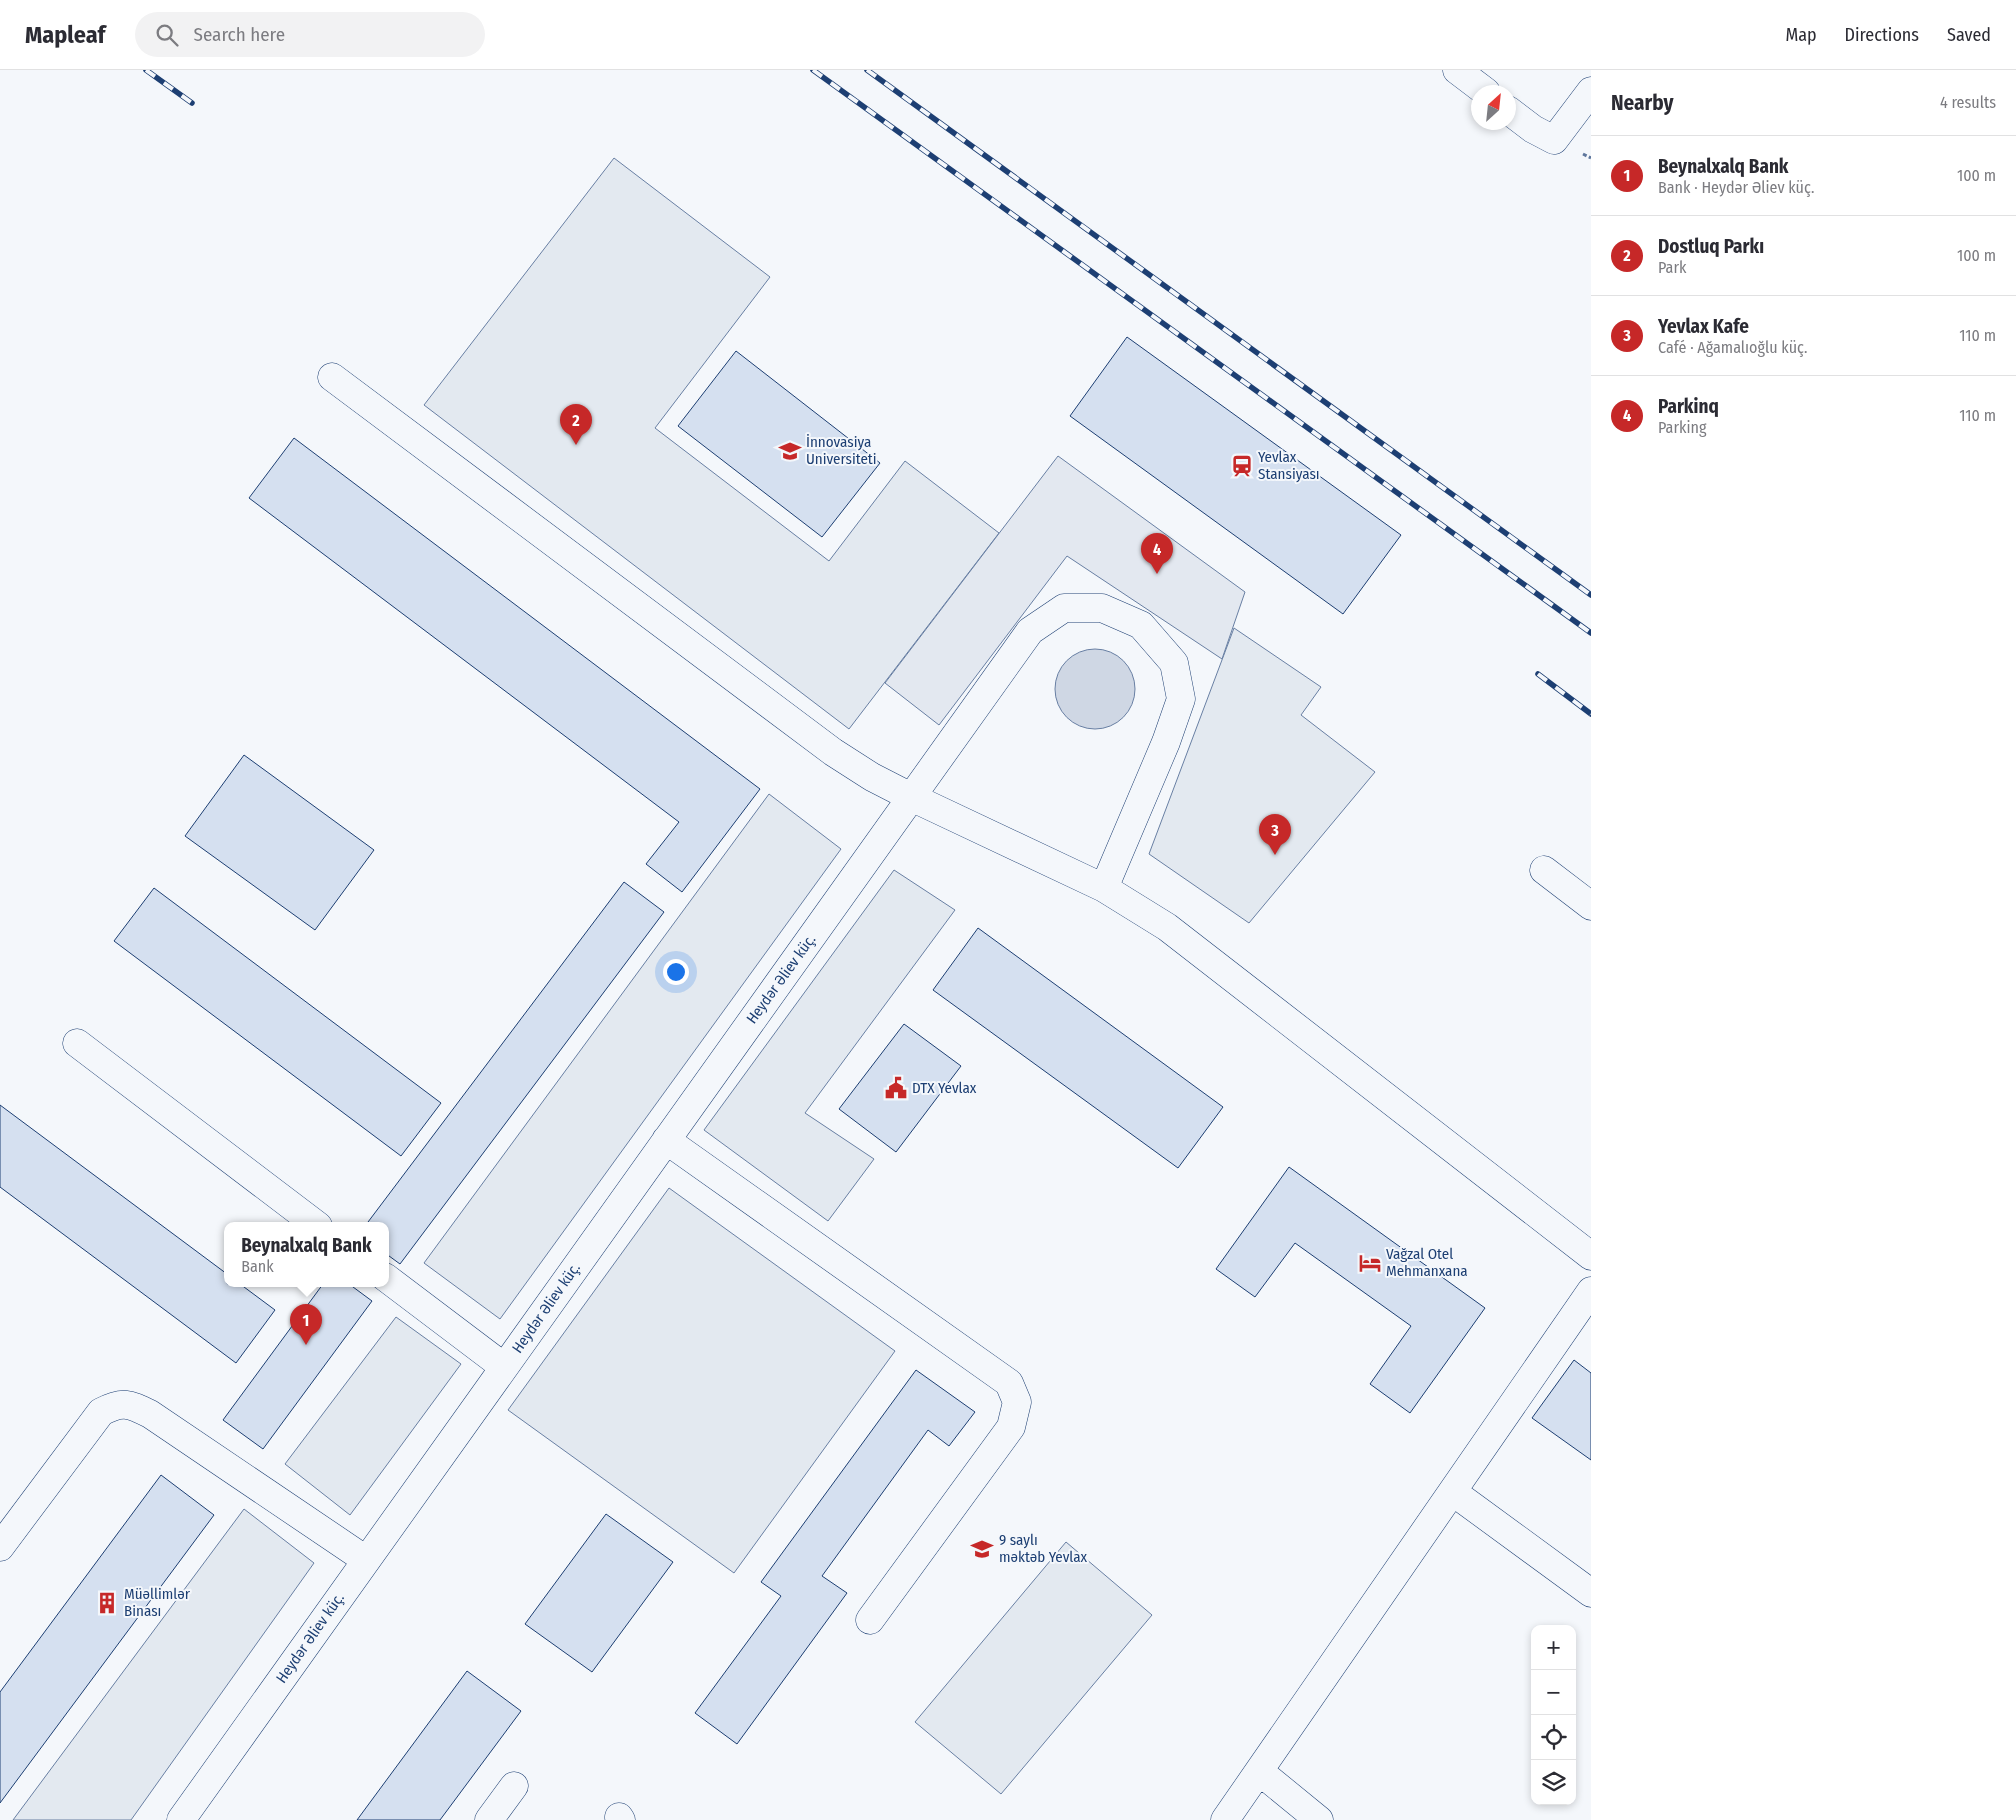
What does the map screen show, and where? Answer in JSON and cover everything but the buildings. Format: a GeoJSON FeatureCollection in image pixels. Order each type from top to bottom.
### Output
{"type":"FeatureCollection","features":[{"type":"Feature","properties":{"kind":"street"},"geometry":{"type":"LineString","coordinates":[[1457,70],[1477,85]]}},
{"type":"Feature","properties":{"kind":"street"},"geometry":{"type":"LineString","coordinates":[[1516,116],[1533,129],[1554,140],[1591,91]]}},
{"type":"Feature","properties":{"kind":"street"},"geometry":{"type":"LineString","coordinates":[[332,377],[833,752],[872,777],[911,797],[1104,888],[1167,928],[1591,1256]]}},
{"type":"Feature","properties":{"kind":"street","name":"Heydər Əliev küç."},"geometry":{"type":"LineString","coordinates":[[180,1820],[1030,631],[1064,608],[1102,608],[1142,625],[1174,663],[1181,698],[1166,742],[1104,888]]}},
{"type":"Feature","properties":{"kind":"street"},"geometry":{"type":"LineString","coordinates":[[1544,870],[1591,906]]}},
{"type":"Feature","properties":{"kind":"street"},"geometry":{"type":"LineString","coordinates":[[77,1044],[313,1222]]}},
{"type":"Feature","properties":{"kind":"street"},"geometry":{"type":"LineString","coordinates":[[666,1140],[1009,1383],[1015,1396],[1017,1402],[1011,1427],[870,1620]]}},
{"type":"Feature","properties":{"kind":"street"},"geometry":{"type":"LineString","coordinates":[[389,1280],[504,1367]]}},
{"type":"Feature","properties":{"kind":"street"},"geometry":{"type":"LineString","coordinates":[[1225,1820],[1591,1291]]}},
{"type":"Feature","properties":{"kind":"street"},"geometry":{"type":"LineString","coordinates":[[0,1547],[101,1412],[116,1404],[133,1406],[150,1414],[366,1560]]}},
{"type":"Feature","properties":{"kind":"street"},"geometry":{"type":"LineString","coordinates":[[1453,1492],[1591,1593]]}},
{"type":"Feature","properties":{"kind":"street"},"geometry":{"type":"LineString","coordinates":[[1259,1771],[1319,1820]]}},
{"type":"Feature","properties":{"kind":"street"},"geometry":{"type":"LineString","coordinates":[[489,1820],[514,1786]]}},
{"type":"Feature","properties":{"kind":"shaded area"},"geometry":{"type":"Polygon","coordinates":[[[614,158],[770,277],[655,428],[829,561],[905,461],[999,533],[849,729],[424,405],[614,158]]]}},
{"type":"Feature","properties":{"kind":"shaded area"},"geometry":{"type":"Polygon","coordinates":[[[1058,456],[1245,592],[1222,659],[1067,556],[939,725],[885,683],[1058,456]]]}},
{"type":"Feature","properties":{"kind":"shaded area"},"geometry":{"type":"Polygon","coordinates":[[[1234,628],[1321,687],[1301,715],[1375,772],[1249,923],[1149,854],[1234,628]]]}},
{"type":"Feature","properties":{"kind":"shaded area"},"geometry":{"type":"Polygon","coordinates":[[[1087,649],[1103,649],[1124,660],[1135,681],[1135,697],[1124,718],[1103,729],[1087,729],[1073,723],[1061,711],[1055,697],[1055,681],[1061,667],[1073,655],[1087,649]]]}},
{"type":"Feature","properties":{"kind":"shaded area"},"geometry":{"type":"Polygon","coordinates":[[[769,794],[841,849],[500,1319],[424,1263],[769,794]]]}},
{"type":"Feature","properties":{"kind":"shaded area"},"geometry":{"type":"Polygon","coordinates":[[[894,870],[955,910],[805,1113],[874,1159],[828,1221],[704,1130],[894,870]]]}},
{"type":"Feature","properties":{"kind":"shaded area"},"geometry":{"type":"Polygon","coordinates":[[[669,1188],[895,1351],[734,1573],[508,1410],[669,1188]]]}},
{"type":"Feature","properties":{"kind":"shaded area"},"geometry":{"type":"Polygon","coordinates":[[[396,1317],[461,1364],[350,1515],[285,1464],[396,1317]]]}},
{"type":"Feature","properties":{"kind":"shaded area"},"geometry":{"type":"Polygon","coordinates":[[[244,1509],[314,1563],[131,1820],[13,1820],[244,1509]]]}},
{"type":"Feature","properties":{"kind":"shaded area"},"geometry":{"type":"Polygon","coordinates":[[[1066,1542],[1152,1615],[1001,1794],[915,1722],[1066,1542]]]}},
{"type":"Feature","properties":{"kind":"railway"},"geometry":{"type":"LineString","coordinates":[[146,70],[192,103]]}},
{"type":"Feature","properties":{"kind":"railway"},"geometry":{"type":"LineString","coordinates":[[813,70],[1591,633]]}},
{"type":"Feature","properties":{"kind":"railway"},"geometry":{"type":"LineString","coordinates":[[867,70],[1591,595]]}},
{"type":"Feature","properties":{"kind":"railway"},"geometry":{"type":"LineString","coordinates":[[1538,674],[1591,714]]}},
{"type":"Feature","properties":{"kind":"place","name":"Dostluq Parkı"},"geometry":{"type":"Point","coordinates":[576,445]}},
{"type":"Feature","properties":{"kind":"place","name":"İnnovasiya Universiteti"},"geometry":{"type":"Point","coordinates":[790,451]}},
{"type":"Feature","properties":{"kind":"place","name":"Yevlax Stansiyası"},"geometry":{"type":"Point","coordinates":[1242,466]}},
{"type":"Feature","properties":{"kind":"place","name":"Parkinq"},"geometry":{"type":"Point","coordinates":[1157,574]}},
{"type":"Feature","properties":{"kind":"place","name":"Yevlax Kafe"},"geometry":{"type":"Point","coordinates":[1275,855]}},
{"type":"Feature","properties":{"kind":"place","name":"DTX Yevlax"},"geometry":{"type":"Point","coordinates":[896,1088]}},
{"type":"Feature","properties":{"kind":"place","name":"Vağzal Otel Mehmanxana"},"geometry":{"type":"Point","coordinates":[1370,1263]}},
{"type":"Feature","properties":{"kind":"place","name":"Beynalxalq Bank"},"geometry":{"type":"Point","coordinates":[306,1345]}},
{"type":"Feature","properties":{"kind":"place","name":"9 saylı məktəb Yevlax"},"geometry":{"type":"Point","coordinates":[982,1549]}},
{"type":"Feature","properties":{"kind":"place","name":"Müəllimlər Binası"},"geometry":{"type":"Point","coordinates":[107,1603]}}]}
